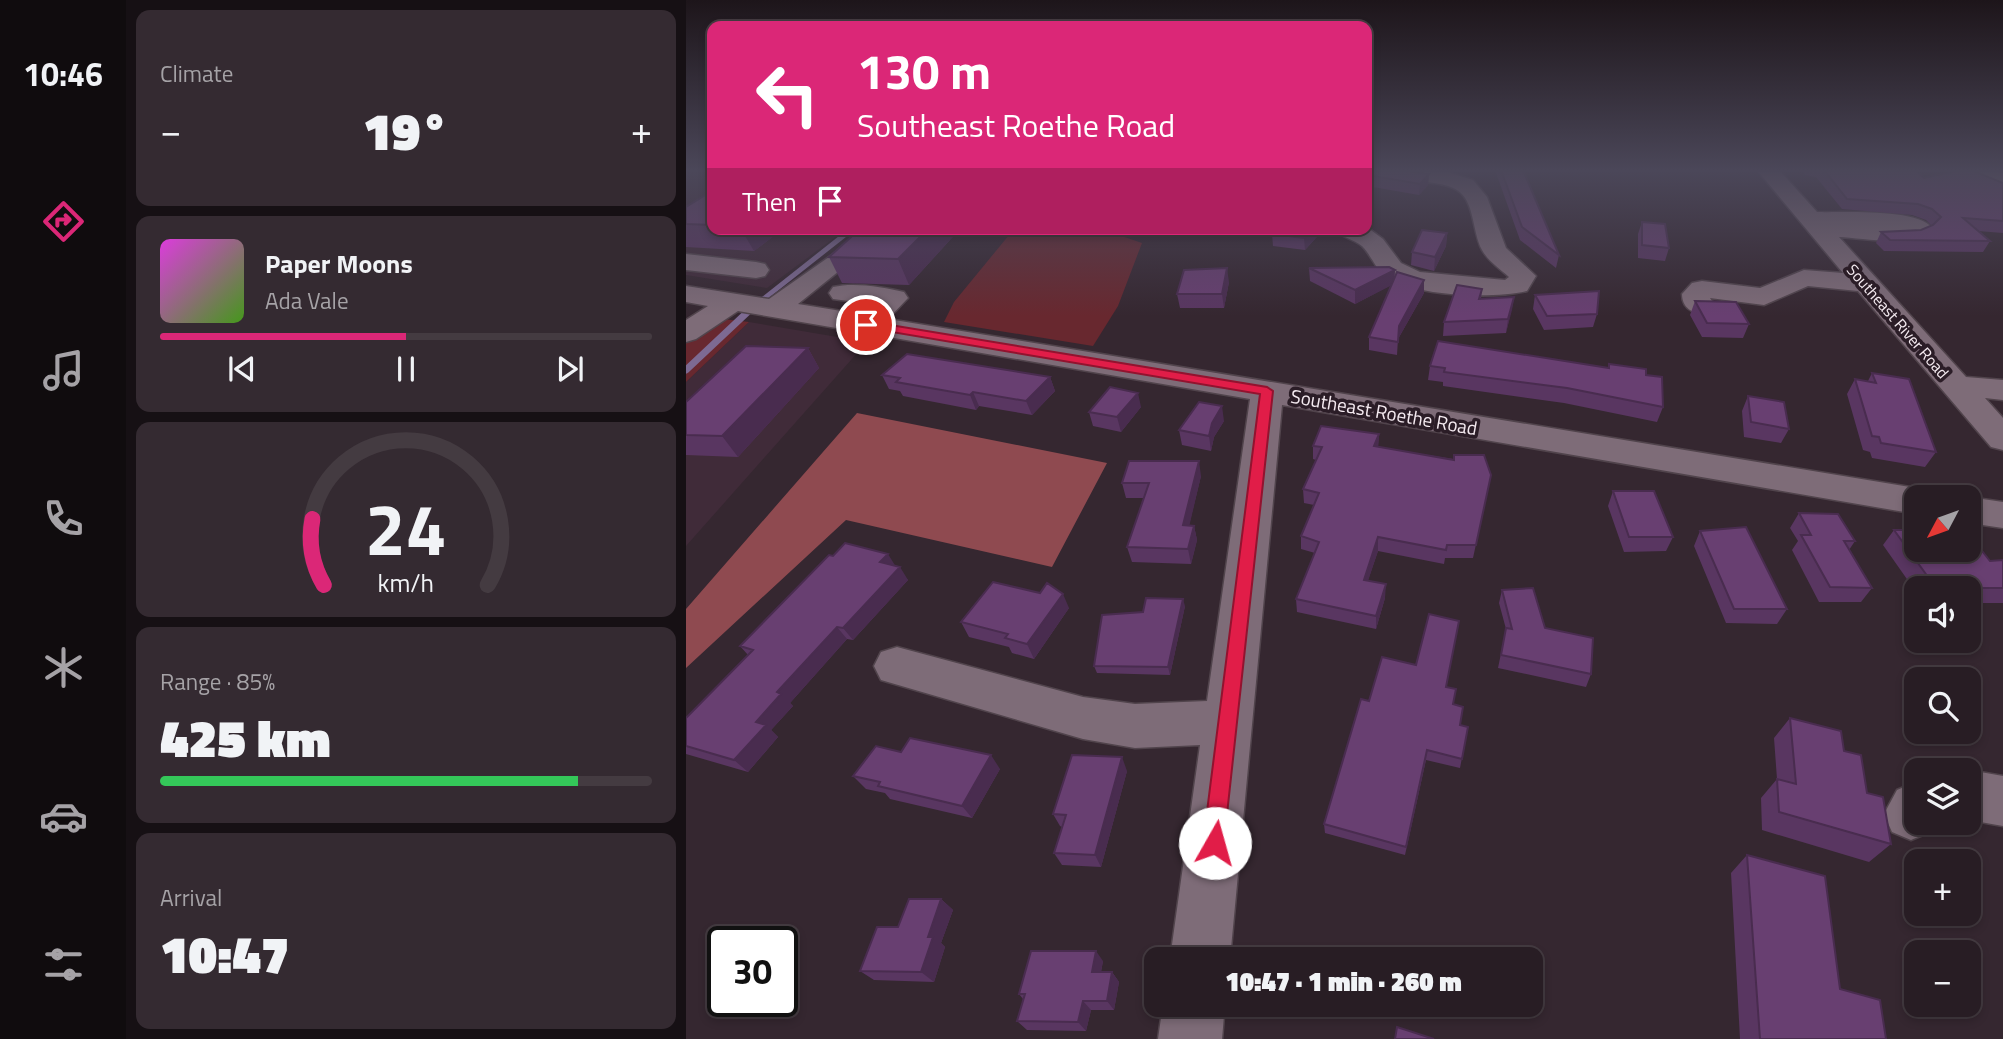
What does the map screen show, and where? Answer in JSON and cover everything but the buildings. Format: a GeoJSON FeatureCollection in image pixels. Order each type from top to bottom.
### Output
{"type":"FeatureCollection","features":[{"type":"Feature","properties":{"kind":"street"},"geometry":{"type":"LineString","coordinates":[[1362,235],[1379,249],[1388,264],[1398,272],[1422,279],[1505,288],[1518,285],[1523,276],[1505,262],[1492,246],[1484,218]]}},
{"type":"Feature","properties":{"kind":"street","name":"Southeast River Road"},"geometry":{"type":"LineString","coordinates":[[1808,218],[2003,439]]}},
{"type":"Feature","properties":{"kind":"street"},"geometry":{"type":"LineString","coordinates":[[774,309],[830,266],[858,251],[877,235]]}},
{"type":"Feature","properties":{"kind":"street"},"geometry":{"type":"LineString","coordinates":[[686,262],[756,270]]}},
{"type":"Feature","properties":{"kind":"street"},"geometry":{"type":"LineString","coordinates":[[1702,307],[1696,300],[1696,294],[1702,289],[1764,297],[1772,296],[1792,281],[1804,278],[1864,283]]}},
{"type":"Feature","properties":{"kind":"street"},"geometry":{"type":"LineString","coordinates":[[844,293],[894,298],[866,325]]}},
{"type":"Feature","properties":{"kind":"street","name":"Southeast Roethe Road"},"geometry":{"type":"LineString","coordinates":[[686,294],[1904,499]]}},
{"type":"Feature","properties":{"kind":"street"},"geometry":{"type":"LineString","coordinates":[[686,332],[733,302]]}},
{"type":"Feature","properties":{"kind":"street"},"geometry":{"type":"LineString","coordinates":[[1954,386],[2003,390]]}},
{"type":"Feature","properties":{"kind":"street"},"geometry":{"type":"LineString","coordinates":[[1202,947],[1267,391]]}},
{"type":"Feature","properties":{"kind":"street"},"geometry":{"type":"LineString","coordinates":[[1981,512],[2003,515]]}},
{"type":"Feature","properties":{"kind":"street"},"geometry":{"type":"LineString","coordinates":[[897,666],[1083,718],[1135,726],[1230,722]]}},
{"type":"Feature","properties":{"kind":"street"},"geometry":{"type":"LineString","coordinates":[[1981,797],[2003,801]]}},
{"type":"Feature","properties":{"kind":"street"},"geometry":{"type":"LineString","coordinates":[[1190,1039],[1193,1017]]}},
{"type":"Feature","properties":{"kind":"shaded area"},"geometry":{"type":"Polygon","coordinates":[[[686,218],[707,218],[707,235],[838,235],[767,288],[686,275],[686,218]]]}},
{"type":"Feature","properties":{"kind":"shaded area"},"geometry":{"type":"Polygon","coordinates":[[[1009,235],[1119,235],[1142,243],[1118,306],[1093,346],[944,322],[954,302],[1009,235]]]}},
{"type":"Feature","properties":{"kind":"shaded area"},"geometry":{"type":"Polygon","coordinates":[[[723,319],[749,322],[686,382],[686,343],[723,319]]]}},
{"type":"Feature","properties":{"kind":"shaded area"},"geometry":{"type":"Polygon","coordinates":[[[749,322],[867,342],[686,546],[686,382],[749,322]]]}},
{"type":"Feature","properties":{"kind":"shaded area"},"geometry":{"type":"Polygon","coordinates":[[[857,413],[1107,463],[1052,567],[846,520],[686,668],[686,609],[857,413]]]}},
{"type":"Feature","properties":{"kind":"waterway"},"geometry":{"type":"LineString","coordinates":[[752,308],[844,235]]}},
{"type":"Feature","properties":{"kind":"waterway"},"geometry":{"type":"LineString","coordinates":[[686,370],[754,306]]}},
{"type":"Feature","properties":{"kind":"route"},"geometry":{"type":"LineString","coordinates":[[866,325],[1267,391],[1215,843]]}}]}
